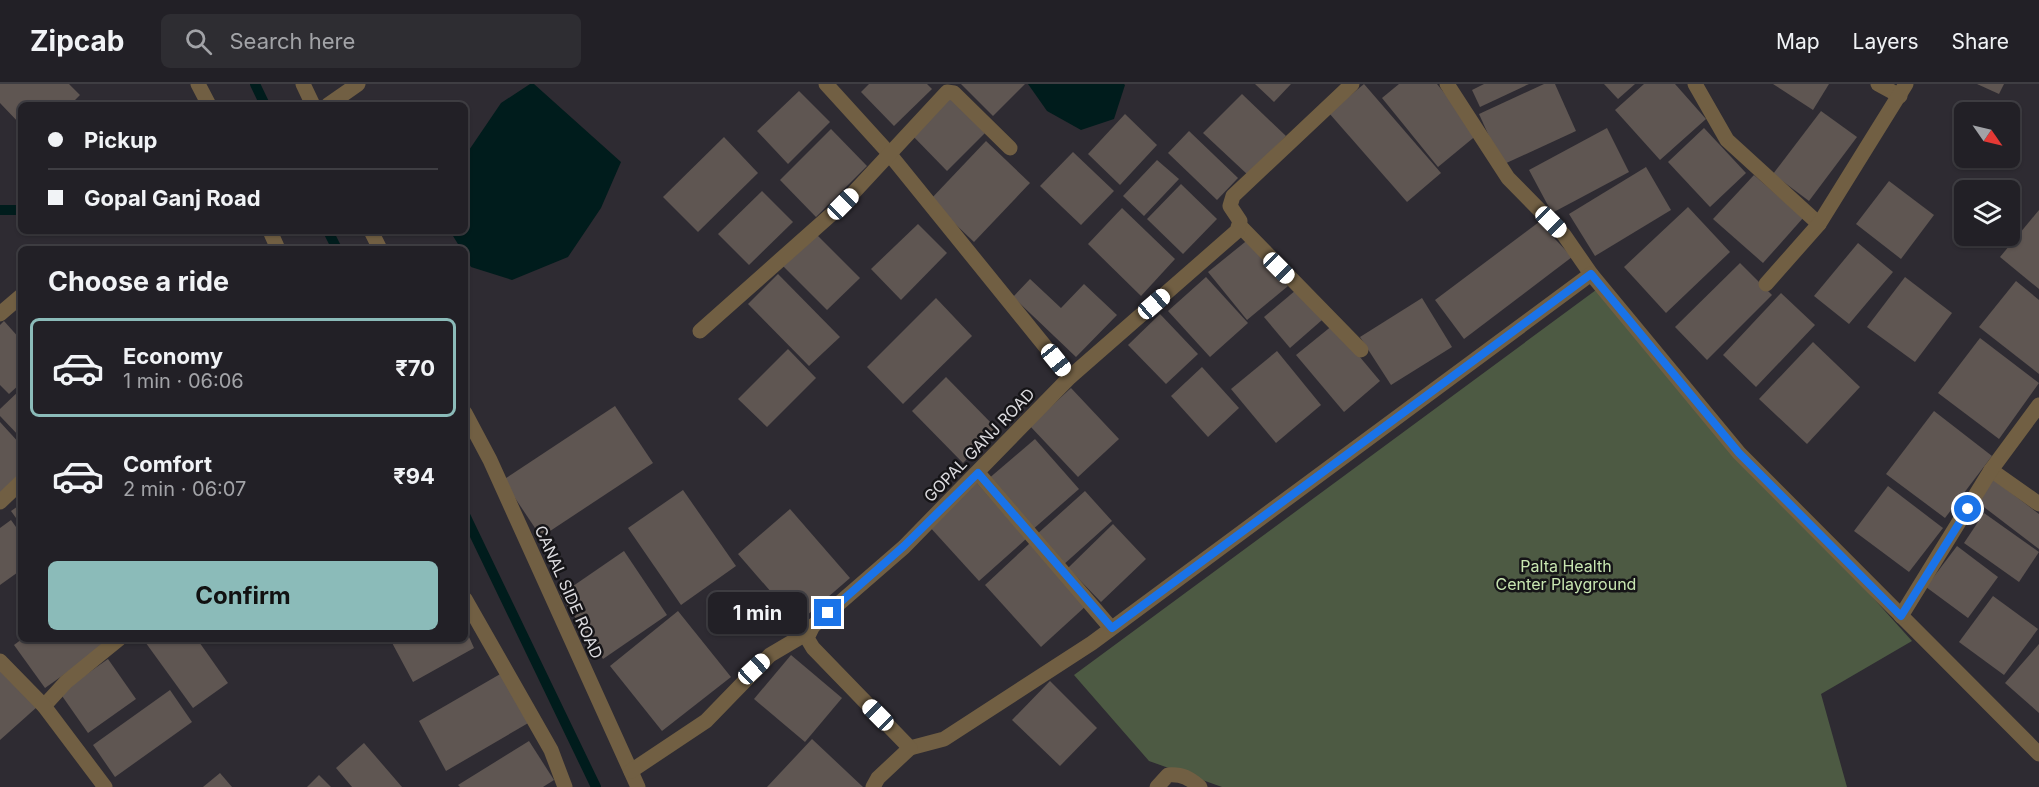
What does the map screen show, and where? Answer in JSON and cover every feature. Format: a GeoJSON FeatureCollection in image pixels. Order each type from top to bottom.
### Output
{"type":"FeatureCollection","features":[{"type":"Feature","properties":{"kind":"street"},"geometry":{"type":"LineString","coordinates":[[198,84],[207,102]]}},
{"type":"Feature","properties":{"kind":"street"},"geometry":{"type":"LineString","coordinates":[[303,84],[311,102]]}},
{"type":"Feature","properties":{"kind":"street"},"geometry":{"type":"LineString","coordinates":[[332,102],[358,84]]}},
{"type":"Feature","properties":{"kind":"street"},"geometry":{"type":"LineString","coordinates":[[826,84],[889,153],[1070,377]]}},
{"type":"Feature","properties":{"kind":"street"},"geometry":{"type":"LineString","coordinates":[[1447,84],[1508,178],[1564,235],[1591,274],[1739,453],[2039,754]]}},
{"type":"Feature","properties":{"kind":"street"},"geometry":{"type":"LineString","coordinates":[[1695,84],[1727,140],[1819,224]]}},
{"type":"Feature","properties":{"kind":"street"},"geometry":{"type":"LineString","coordinates":[[1766,284],[1819,224],[1903,90],[1878,84]]}},
{"type":"Feature","properties":{"kind":"street"},"geometry":{"type":"LineString","coordinates":[[1347,86],[1233,196],[1230,206],[1240,221],[1240,226],[1361,350]]}},
{"type":"Feature","properties":{"kind":"street"},"geometry":{"type":"LineString","coordinates":[[700,331],[843,204],[889,153],[951,92],[1010,148]]}},
{"type":"Feature","properties":{"kind":"street","name":"GOPAL GANJ ROAD"},"geometry":{"type":"LineString","coordinates":[[631,771],[705,721],[770,655],[808,632],[904,546],[1070,377],[1240,226]]}},
{"type":"Feature","properties":{"kind":"street"},"geometry":{"type":"LineString","coordinates":[[873,787],[878,778],[910,748],[944,739],[1112,628],[1591,274]]}},
{"type":"Feature","properties":{"kind":"street"},"geometry":{"type":"LineString","coordinates":[[0,314],[18,299]]}},
{"type":"Feature","properties":{"kind":"street"},"geometry":{"type":"LineString","coordinates":[[1901,616],[1991,470],[2039,405]]}},
{"type":"Feature","properties":{"kind":"street","name":"CANAL SIDE ROAD"},"geometry":{"type":"LineString","coordinates":[[468,419],[490,460],[638,787]]}},
{"type":"Feature","properties":{"kind":"street"},"geometry":{"type":"LineString","coordinates":[[1991,470],[2039,504]]}},
{"type":"Feature","properties":{"kind":"street"},"geometry":{"type":"LineString","coordinates":[[978,473],[1112,628]]}},
{"type":"Feature","properties":{"kind":"street"},"geometry":{"type":"LineString","coordinates":[[0,502],[18,485]]}},
{"type":"Feature","properties":{"kind":"street"},"geometry":{"type":"LineString","coordinates":[[468,604],[551,750],[565,787]]}},
{"type":"Feature","properties":{"kind":"street"},"geometry":{"type":"LineString","coordinates":[[808,632],[807,638],[813,648],[910,748]]}},
{"type":"Feature","properties":{"kind":"street"},"geometry":{"type":"LineString","coordinates":[[44,706],[66,682],[115,642]]}},
{"type":"Feature","properties":{"kind":"street"},"geometry":{"type":"LineString","coordinates":[[0,661],[44,706],[105,787]]}},
{"type":"Feature","properties":{"kind":"street"},"geometry":{"type":"LineString","coordinates":[[1157,787],[1168,775],[1179,774],[1188,777],[1200,787]]}},
{"type":"Feature","properties":{"kind":"green space","name":"Palta Health Center Playground"},"geometry":{"type":"Polygon","coordinates":[[[1596,290],[1912,641],[1821,694],[1847,787],[1222,787],[1149,761],[1074,675],[1596,290]]]}},
{"type":"Feature","properties":{"kind":"shaded area"},"geometry":{"type":"Polygon","coordinates":[[[530,84],[534,84],[621,162],[601,208],[568,257],[512,280],[471,267],[468,262],[468,246],[459,246],[452,234],[468,234],[468,152],[501,103],[530,84]]]}},
{"type":"Feature","properties":{"kind":"shaded area"},"geometry":{"type":"Polygon","coordinates":[[[1028,84],[1125,85],[1114,119],[1081,130],[1047,111],[1028,84]]]}},
{"type":"Feature","properties":{"kind":"building"},"geometry":{"type":"Polygon","coordinates":[[[0,84],[69,84],[80,95],[73,102],[18,102],[18,122],[0,103],[0,84]]]}},
{"type":"Feature","properties":{"kind":"building"},"geometry":{"type":"Polygon","coordinates":[[[869,84],[927,84],[932,89],[894,126],[861,92],[869,84]]]}},
{"type":"Feature","properties":{"kind":"building"},"geometry":{"type":"Polygon","coordinates":[[[961,84],[1025,84],[993,116],[961,84]]]}},
{"type":"Feature","properties":{"kind":"building"},"geometry":{"type":"Polygon","coordinates":[[[1255,84],[1291,84],[1274,102],[1255,84]]]}},
{"type":"Feature","properties":{"kind":"building"},"geometry":{"type":"Polygon","coordinates":[[[1364,84],[1441,173],[1407,202],[1329,113],[1364,84]]]}},
{"type":"Feature","properties":{"kind":"building"},"geometry":{"type":"Polygon","coordinates":[[[1399,84],[1437,84],[1478,134],[1438,167],[1382,98],[1399,84]]]}},
{"type":"Feature","properties":{"kind":"building"},"geometry":{"type":"Polygon","coordinates":[[[1484,84],[1529,84],[1480,107],[1472,90],[1484,84]]]}},
{"type":"Feature","properties":{"kind":"building"},"geometry":{"type":"Polygon","coordinates":[[[1544,84],[1555,84],[1576,131],[1502,165],[1479,114],[1544,84]]]}},
{"type":"Feature","properties":{"kind":"building"},"geometry":{"type":"Polygon","coordinates":[[[1604,84],[1635,84],[1618,99],[1604,84]]]}},
{"type":"Feature","properties":{"kind":"building"},"geometry":{"type":"Polygon","coordinates":[[[1644,84],[1675,84],[1706,119],[1660,160],[1615,110],[1644,84]]]}},
{"type":"Feature","properties":{"kind":"building"},"geometry":{"type":"Polygon","coordinates":[[[1773,84],[1829,84],[1813,110],[1773,84]]]}},
{"type":"Feature","properties":{"kind":"building"},"geometry":{"type":"Polygon","coordinates":[[[1977,84],[2004,84],[1999,94],[1977,84]]]}},
{"type":"Feature","properties":{"kind":"building"},"geometry":{"type":"Polygon","coordinates":[[[799,91],[830,122],[788,164],[757,131],[799,91]]]}},
{"type":"Feature","properties":{"kind":"building"},"geometry":{"type":"Polygon","coordinates":[[[1242,94],[1286,136],[1248,175],[1203,133],[1242,94]]]}},
{"type":"Feature","properties":{"kind":"building"},"geometry":{"type":"Polygon","coordinates":[[[949,96],[985,133],[947,171],[910,133],[949,96]]]}},
{"type":"Feature","properties":{"kind":"building"},"geometry":{"type":"Polygon","coordinates":[[[1821,111],[1857,137],[1809,201],[1773,174],[1821,111]]]}},
{"type":"Feature","properties":{"kind":"building"},"geometry":{"type":"Polygon","coordinates":[[[1125,114],[1157,145],[1120,185],[1088,154],[1125,114]]]}},
{"type":"Feature","properties":{"kind":"building"},"geometry":{"type":"Polygon","coordinates":[[[1607,128],[1629,172],[1552,213],[1529,170],[1607,128]]]}},
{"type":"Feature","properties":{"kind":"building"},"geometry":{"type":"Polygon","coordinates":[[[1704,128],[1746,173],[1710,207],[1668,162],[1704,128]]]}},
{"type":"Feature","properties":{"kind":"building"},"geometry":{"type":"Polygon","coordinates":[[[831,129],[867,166],[816,217],[780,180],[831,129]]]}},
{"type":"Feature","properties":{"kind":"building"},"geometry":{"type":"Polygon","coordinates":[[[1189,131],[1238,178],[1217,200],[1168,153],[1189,131]]]}},
{"type":"Feature","properties":{"kind":"building"},"geometry":{"type":"Polygon","coordinates":[[[724,137],[758,173],[698,232],[663,197],[724,137]]]}},
{"type":"Feature","properties":{"kind":"building"},"geometry":{"type":"Polygon","coordinates":[[[986,141],[1030,183],[974,242],[930,200],[986,141]]]}},
{"type":"Feature","properties":{"kind":"building"},"geometry":{"type":"Polygon","coordinates":[[[1073,152],[1114,191],[1081,225],[1040,186],[1073,152]]]}},
{"type":"Feature","properties":{"kind":"building"},"geometry":{"type":"Polygon","coordinates":[[[1157,160],[1179,179],[1144,216],[1123,196],[1157,160]]]}},
{"type":"Feature","properties":{"kind":"building"},"geometry":{"type":"Polygon","coordinates":[[[1646,167],[1671,210],[1595,256],[1569,214],[1646,167]]]}},
{"type":"Feature","properties":{"kind":"building"},"geometry":{"type":"Polygon","coordinates":[[[1754,175],[1803,218],[1763,263],[1713,219],[1754,175]]]}},
{"type":"Feature","properties":{"kind":"building"},"geometry":{"type":"Polygon","coordinates":[[[1889,181],[1934,215],[1901,259],[1856,224],[1889,181]]]}},
{"type":"Feature","properties":{"kind":"building"},"geometry":{"type":"Polygon","coordinates":[[[1181,184],[1217,219],[1183,254],[1147,219],[1181,184]]]}},
{"type":"Feature","properties":{"kind":"building"},"geometry":{"type":"Polygon","coordinates":[[[762,191],[793,222],[749,265],[718,234],[762,191]]]}},
{"type":"Feature","properties":{"kind":"building"},"geometry":{"type":"Polygon","coordinates":[[[1688,207],[1730,252],[1666,313],[1624,267],[1688,207]]]}},
{"type":"Feature","properties":{"kind":"building"},"geometry":{"type":"Polygon","coordinates":[[[1122,208],[1175,259],[1141,296],[1088,244],[1122,208]]]}},
{"type":"Feature","properties":{"kind":"building"},"geometry":{"type":"Polygon","coordinates":[[[2039,210],[2039,289],[2000,257],[2009,246],[2020,246],[2020,233],[2039,210]]]}},
{"type":"Feature","properties":{"kind":"building"},"geometry":{"type":"Polygon","coordinates":[[[1539,222],[1572,257],[1464,339],[1435,300],[1539,222]]]}},
{"type":"Feature","properties":{"kind":"building"},"geometry":{"type":"Polygon","coordinates":[[[918,224],[947,253],[901,300],[871,269],[918,224]]]}},
{"type":"Feature","properties":{"kind":"building"},"geometry":{"type":"Polygon","coordinates":[[[814,232],[860,278],[827,310],[779,262],[814,232]]]}},
{"type":"Feature","properties":{"kind":"building"},"geometry":{"type":"Polygon","coordinates":[[[1250,238],[1288,286],[1247,320],[1208,272],[1250,238]]]}},
{"type":"Feature","properties":{"kind":"building"},"geometry":{"type":"Polygon","coordinates":[[[1858,243],[1893,272],[1849,324],[1814,296],[1858,243]]]}},
{"type":"Feature","properties":{"kind":"building"},"geometry":{"type":"Polygon","coordinates":[[[1740,263],[1772,295],[1707,360],[1675,327],[1740,263]]]}},
{"type":"Feature","properties":{"kind":"building"},"geometry":{"type":"Polygon","coordinates":[[[778,274],[840,337],[809,366],[748,304],[778,274]]]}},
{"type":"Feature","properties":{"kind":"building"},"geometry":{"type":"Polygon","coordinates":[[[1206,277],[1248,323],[1210,357],[1168,311],[1206,277]]]}},
{"type":"Feature","properties":{"kind":"building"},"geometry":{"type":"Polygon","coordinates":[[[1905,277],[1952,313],[1915,362],[1867,327],[1905,277]]]}},
{"type":"Feature","properties":{"kind":"building"},"geometry":{"type":"Polygon","coordinates":[[[1030,279],[1061,308],[1084,284],[1117,315],[1076,357],[1013,297],[1030,279]]]}},
{"type":"Feature","properties":{"kind":"building"},"geometry":{"type":"Polygon","coordinates":[[[2016,281],[2039,300],[2039,374],[1979,327],[2016,281]]]}},
{"type":"Feature","properties":{"kind":"building"},"geometry":{"type":"Polygon","coordinates":[[[1296,290],[1322,320],[1290,348],[1264,317],[1296,290]]]}},
{"type":"Feature","properties":{"kind":"building"},"geometry":{"type":"Polygon","coordinates":[[[1781,293],[1815,325],[1756,387],[1723,355],[1781,293]]]}},
{"type":"Feature","properties":{"kind":"building"},"geometry":{"type":"Polygon","coordinates":[[[936,298],[972,336],[903,404],[867,367],[936,298]]]}},
{"type":"Feature","properties":{"kind":"building"},"geometry":{"type":"Polygon","coordinates":[[[1422,298],[1452,347],[1391,385],[1360,337],[1422,298]]]}},
{"type":"Feature","properties":{"kind":"building"},"geometry":{"type":"Polygon","coordinates":[[[1160,314],[1198,354],[1166,384],[1128,345],[1160,314]]]}},
{"type":"Feature","properties":{"kind":"building"},"geometry":{"type":"Polygon","coordinates":[[[4,321],[18,337],[18,386],[9,394],[0,385],[0,325],[4,321]]]}},
{"type":"Feature","properties":{"kind":"building"},"geometry":{"type":"Polygon","coordinates":[[[1333,325],[1380,381],[1344,412],[1296,355],[1333,325]]]}},
{"type":"Feature","properties":{"kind":"building"},"geometry":{"type":"Polygon","coordinates":[[[1980,338],[2039,383],[1999,439],[1938,393],[1980,338]]]}},
{"type":"Feature","properties":{"kind":"building"},"geometry":{"type":"Polygon","coordinates":[[[1813,342],[1860,387],[1807,444],[1759,399],[1813,342]]]}},
{"type":"Feature","properties":{"kind":"building"},"geometry":{"type":"Polygon","coordinates":[[[788,349],[816,378],[767,427],[738,399],[788,349]]]}},
{"type":"Feature","properties":{"kind":"building"},"geometry":{"type":"Polygon","coordinates":[[[1277,351],[1321,405],[1276,443],[1231,389],[1277,351]]]}},
{"type":"Feature","properties":{"kind":"building"},"geometry":{"type":"Polygon","coordinates":[[[1202,367],[1239,408],[1208,437],[1171,396],[1202,367]]]}},
{"type":"Feature","properties":{"kind":"building"},"geometry":{"type":"Polygon","coordinates":[[[946,377],[997,429],[963,463],[912,411],[946,377]]]}},
{"type":"Feature","properties":{"kind":"building"},"geometry":{"type":"Polygon","coordinates":[[[1071,388],[1119,439],[1078,477],[1030,426],[1071,388]]]}},
{"type":"Feature","properties":{"kind":"building"},"geometry":{"type":"Polygon","coordinates":[[[18,392],[18,435],[0,416],[0,409],[18,392]]]}},
{"type":"Feature","properties":{"kind":"building"},"geometry":{"type":"Polygon","coordinates":[[[615,406],[653,463],[541,537],[503,480],[615,406]]]}},
{"type":"Feature","properties":{"kind":"building"},"geometry":{"type":"Polygon","coordinates":[[[1934,411],[1992,456],[1945,518],[1886,474],[1934,411]]]}},
{"type":"Feature","properties":{"kind":"building"},"geometry":{"type":"Polygon","coordinates":[[[0,422],[18,442],[18,477],[0,493],[0,422]]]}},
{"type":"Feature","properties":{"kind":"building"},"geometry":{"type":"Polygon","coordinates":[[[1035,439],[1079,489],[1031,531],[987,480],[1035,439]]]}},
{"type":"Feature","properties":{"kind":"building"},"geometry":{"type":"Polygon","coordinates":[[[1993,479],[2039,514],[2039,549],[1976,501],[1993,479]]]}},
{"type":"Feature","properties":{"kind":"building"},"geometry":{"type":"Polygon","coordinates":[[[976,482],[1026,539],[979,581],[928,525],[976,482]]]}},
{"type":"Feature","properties":{"kind":"building"},"geometry":{"type":"Polygon","coordinates":[[[1888,486],[1943,528],[1909,572],[1854,531],[1888,486]]]}},
{"type":"Feature","properties":{"kind":"building"},"geometry":{"type":"Polygon","coordinates":[[[683,490],[736,566],[681,605],[628,528],[683,490]]]}},
{"type":"Feature","properties":{"kind":"building"},"geometry":{"type":"Polygon","coordinates":[[[1085,491],[1112,521],[1062,566],[1035,536],[1085,491]]]}},
{"type":"Feature","properties":{"kind":"building"},"geometry":{"type":"Polygon","coordinates":[[[18,506],[18,521],[11,511],[18,506]]]}},
{"type":"Feature","properties":{"kind":"building"},"geometry":{"type":"Polygon","coordinates":[[[790,509],[850,578],[798,623],[738,554],[790,509]]]}},
{"type":"Feature","properties":{"kind":"building"},"geometry":{"type":"Polygon","coordinates":[[[1984,513],[2039,552],[2019,582],[1964,543],[1984,513]]]}},
{"type":"Feature","properties":{"kind":"building"},"geometry":{"type":"Polygon","coordinates":[[[11,520],[18,530],[18,572],[0,585],[0,528],[11,520]]]}},
{"type":"Feature","properties":{"kind":"building"},"geometry":{"type":"Polygon","coordinates":[[[1113,524],[1146,559],[1101,602],[1068,568],[1113,524]]]}},
{"type":"Feature","properties":{"kind":"building"},"geometry":{"type":"Polygon","coordinates":[[[1030,543],[1087,605],[1041,647],[985,585],[1030,543]]]}},
{"type":"Feature","properties":{"kind":"building"},"geometry":{"type":"Polygon","coordinates":[[[1957,546],[1998,577],[1968,618],[1926,587],[1957,546]]]}},
{"type":"Feature","properties":{"kind":"building"},"geometry":{"type":"Polygon","coordinates":[[[624,551],[667,615],[603,659],[560,595],[624,551]]]}},
{"type":"Feature","properties":{"kind":"building"},"geometry":{"type":"Polygon","coordinates":[[[1993,596],[2038,629],[2004,675],[1959,642],[1993,596]]]}},
{"type":"Feature","properties":{"kind":"building"},"geometry":{"type":"Polygon","coordinates":[[[678,611],[731,677],[662,731],[610,666],[678,611]]]}},
{"type":"Feature","properties":{"kind":"building"},"geometry":{"type":"Polygon","coordinates":[[[468,635],[474,648],[413,682],[392,642],[468,642],[468,635]]]}},
{"type":"Feature","properties":{"kind":"building"},"geometry":{"type":"Polygon","coordinates":[[[18,642],[110,642],[45,688],[14,645],[18,642]]]}},
{"type":"Feature","properties":{"kind":"building"},"geometry":{"type":"Polygon","coordinates":[[[145,642],[199,642],[228,683],[193,708],[145,642]]]}},
{"type":"Feature","properties":{"kind":"building"},"geometry":{"type":"Polygon","coordinates":[[[2039,644],[2039,713],[2005,683],[2039,644]]]}},
{"type":"Feature","properties":{"kind":"building"},"geometry":{"type":"Polygon","coordinates":[[[791,655],[842,698],[805,742],[754,699],[791,655]]]}},
{"type":"Feature","properties":{"kind":"building"},"geometry":{"type":"Polygon","coordinates":[[[108,659],[136,699],[88,733],[60,693],[108,659]]]}},
{"type":"Feature","properties":{"kind":"building"},"geometry":{"type":"Polygon","coordinates":[[[0,667],[37,707],[0,740],[0,667]]]}},
{"type":"Feature","properties":{"kind":"building"},"geometry":{"type":"Polygon","coordinates":[[[502,673],[530,722],[446,771],[419,721],[502,673]]]}},
{"type":"Feature","properties":{"kind":"building"},"geometry":{"type":"Polygon","coordinates":[[[1050,681],[1097,728],[1060,766],[1012,720],[1050,681]]]}},
{"type":"Feature","properties":{"kind":"building"},"geometry":{"type":"Polygon","coordinates":[[[170,690],[192,722],[115,777],[93,745],[170,690]]]}},
{"type":"Feature","properties":{"kind":"building"},"geometry":{"type":"Polygon","coordinates":[[[812,739],[863,787],[767,787],[812,739]]]}},
{"type":"Feature","properties":{"kind":"building"},"geometry":{"type":"Polygon","coordinates":[[[529,741],[554,780],[543,787],[460,787],[458,785],[529,741]]]}},
{"type":"Feature","properties":{"kind":"building"},"geometry":{"type":"Polygon","coordinates":[[[364,743],[402,787],[352,787],[336,768],[364,743]]]}},
{"type":"Feature","properties":{"kind":"building"},"geometry":{"type":"Polygon","coordinates":[[[220,773],[232,787],[203,787],[220,773]]]}},
{"type":"Feature","properties":{"kind":"building"},"geometry":{"type":"Polygon","coordinates":[[[319,775],[331,787],[307,787],[319,775]]]}},
{"type":"Feature","properties":{"kind":"waterway"},"geometry":{"type":"LineString","coordinates":[[255,84],[264,102]]}},
{"type":"Feature","properties":{"kind":"waterway"},"geometry":{"type":"LineString","coordinates":[[0,210],[18,210]]}},
{"type":"Feature","properties":{"kind":"waterway"},"geometry":{"type":"LineString","coordinates":[[330,234],[336,246]]}},
{"type":"Feature","properties":{"kind":"waterway"},"geometry":{"type":"LineString","coordinates":[[468,521],[596,787]]}},
{"type":"Feature","properties":{"kind":"route"},"geometry":{"type":"LineString","coordinates":[[828,613],[904,546],[978,473],[1112,628],[1591,274],[1739,453],[1901,616],[1968,509]]}}]}
